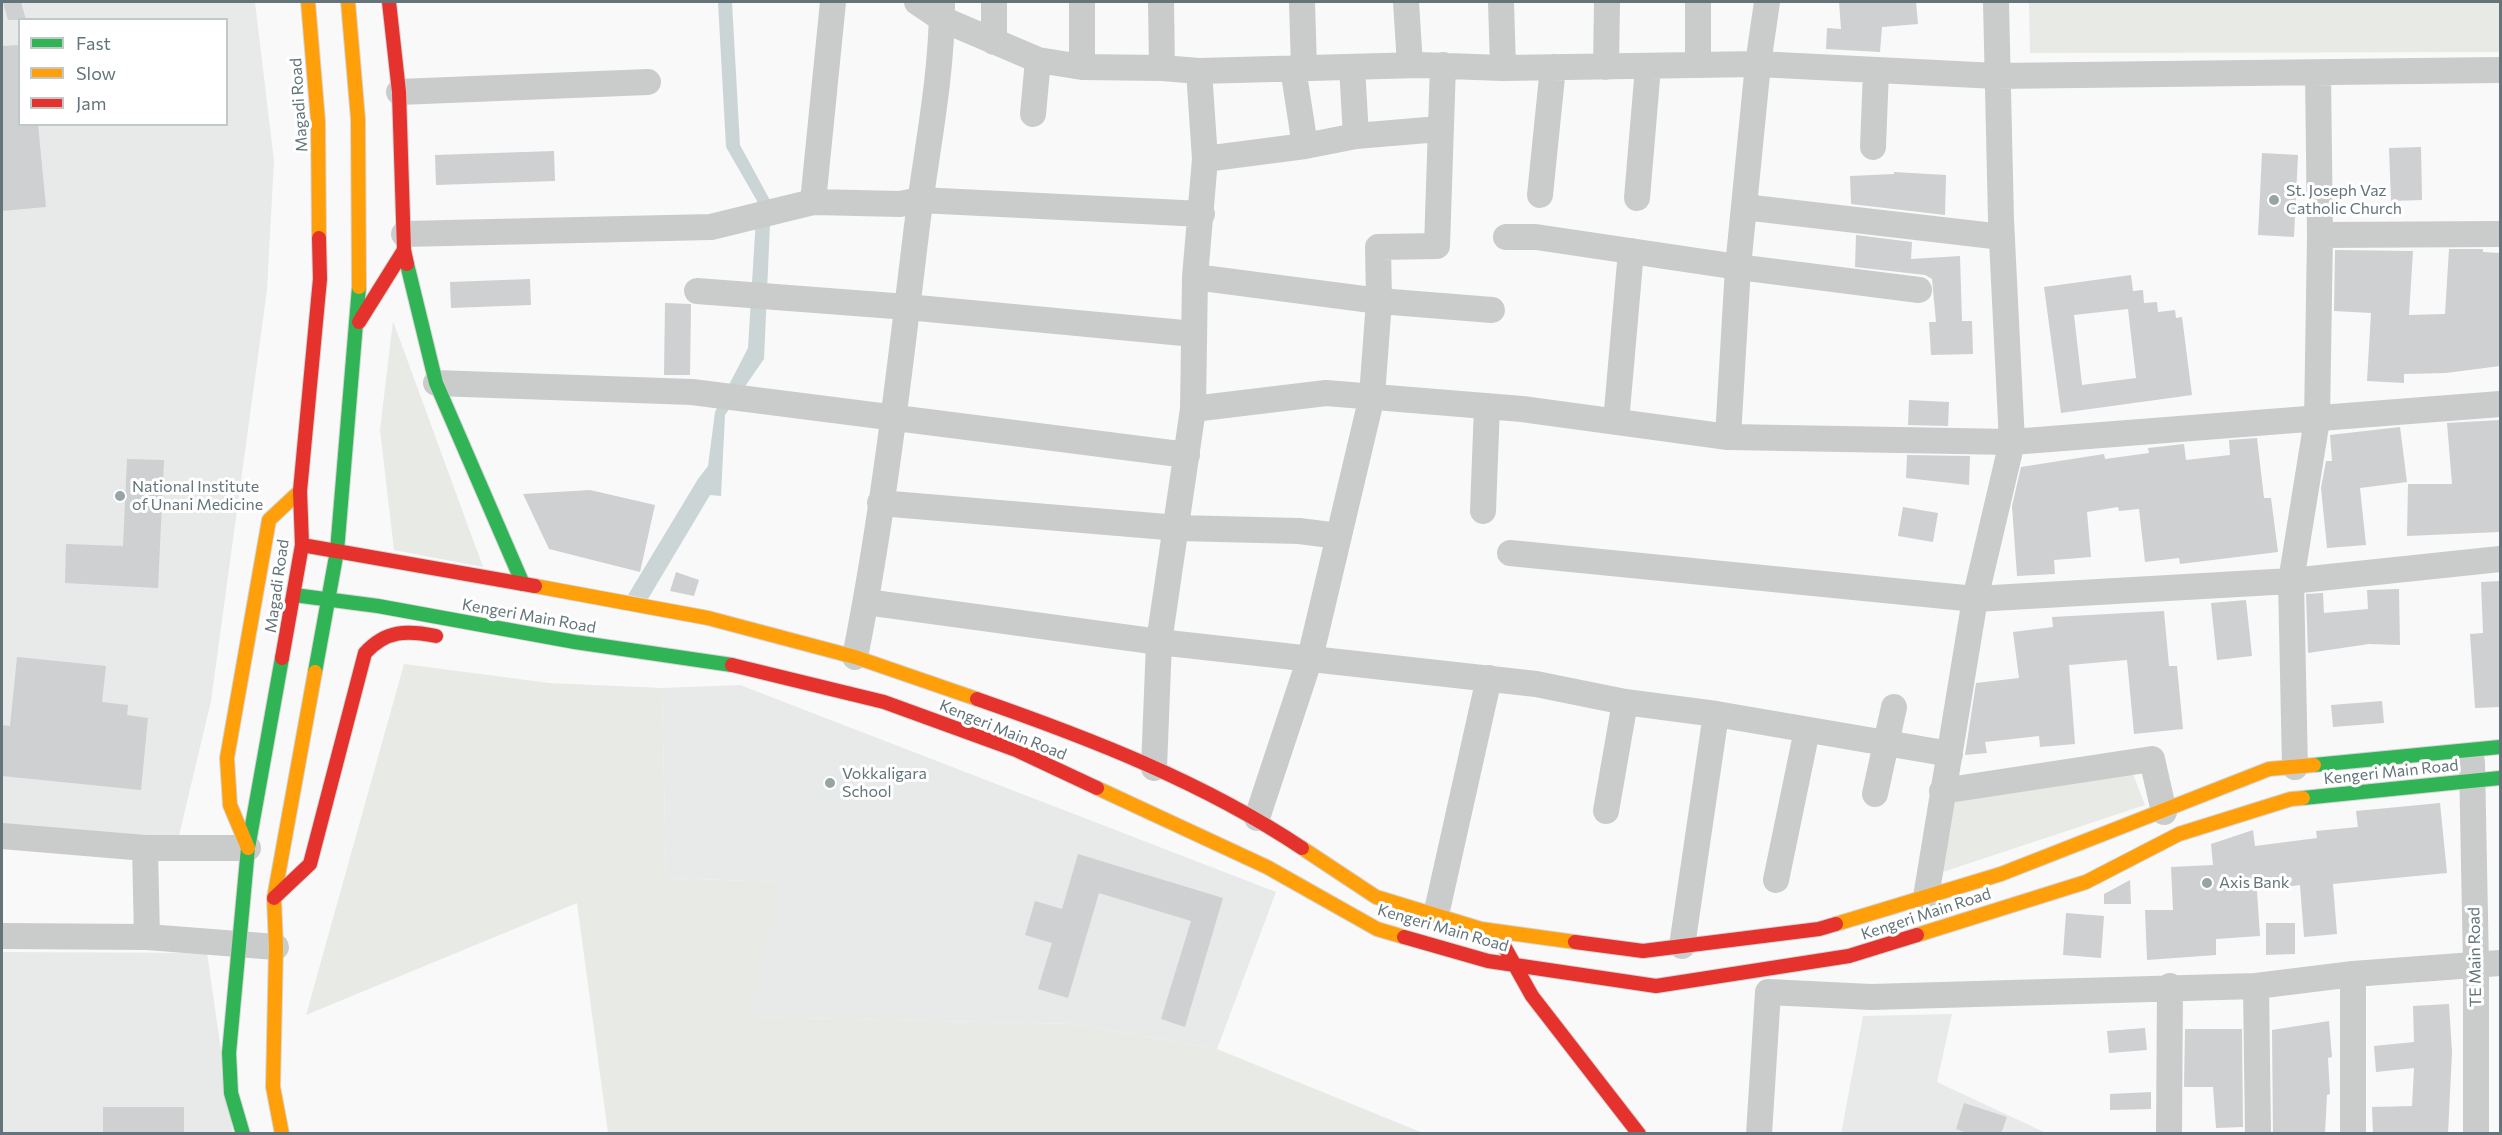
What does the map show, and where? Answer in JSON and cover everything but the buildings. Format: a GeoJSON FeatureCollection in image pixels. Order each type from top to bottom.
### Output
{"type":"FeatureCollection","features":[{"type":"Feature","properties":{"kind":"main road","name":"Magadi Road"},"geometry":{"type":"LineString","coordinates":[[243,1134],[231,1093],[229,1073],[239,944],[248,848],[302,545],[300,491],[320,279],[318,121],[308,2]]}},
{"type":"Feature","properties":{"kind":"main road"},"geometry":{"type":"LineString","coordinates":[[282,1134],[273,1087],[276,947],[274,898],[337,551],[360,281],[358,119],[348,2]]}},
{"type":"Feature","properties":{"kind":"main road"},"geometry":{"type":"LineString","coordinates":[[389,2],[399,92],[404,242],[436,383],[523,584]]}},
{"type":"Feature","properties":{"kind":"main road"},"geometry":{"type":"LineString","coordinates":[[356,327],[404,242]]}},
{"type":"Feature","properties":{"kind":"main road"},"geometry":{"type":"LineString","coordinates":[[248,848],[230,805],[227,758],[269,520],[300,491]]}},
{"type":"Feature","properties":{"kind":"main road","name":"Kengeri Main Road"},"geometry":{"type":"LineString","coordinates":[[302,545],[697,615],[855,657],[1016,713],[1154,768],[1257,818],[1376,897],[1498,931],[1642,951],[1819,929],[2001,874],[2269,769],[2500,747]]}},
{"type":"Feature","properties":{"kind":"main road","name":"Kengeri Main Road"},"geometry":{"type":"LineString","coordinates":[[294,595],[378,606],[575,642],[746,667],[884,702],[1016,750],[1268,867],[1377,929],[1488,961],[1656,986],[1765,981],[1850,956],[2086,882],[2179,834],[2291,799],[2500,778]]}},
{"type":"Feature","properties":{"kind":"main road"},"geometry":{"type":"LineString","coordinates":[[274,898],[310,864],[365,653],[375,641],[397,631],[455,639]]}},
{"type":"Feature","properties":{"kind":"main road"},"geometry":{"type":"LineString","coordinates":[[544,651],[575,642]]}},
{"type":"Feature","properties":{"kind":"main road"},"geometry":{"type":"LineString","coordinates":[[1498,931],[1512,964],[1550,1018],[1619,1101],[1639,1134]]}},
{"type":"Feature","properties":{"kind":"main road"},"geometry":{"type":"LineString","coordinates":[[1563,987],[1574,973]]}},
{"type":"Feature","properties":{"kind":"main road"},"geometry":{"type":"LineString","coordinates":[[1550,1018],[1555,1002]]}},
{"type":"Feature","properties":{"kind":"street"},"geometry":{"type":"LineString","coordinates":[[813,202],[833,2]]}},
{"type":"Feature","properties":{"kind":"street"},"geometry":{"type":"LineString","coordinates":[[917,2],[942,10],[994,42],[1038,60],[1082,67],[1199,71],[1410,65],[1503,68],[1758,64],[1996,76],[2500,70]]}},
{"type":"Feature","properties":{"kind":"street"},"geometry":{"type":"LineString","coordinates":[[994,2],[994,42]]}},
{"type":"Feature","properties":{"kind":"street"},"geometry":{"type":"LineString","coordinates":[[1082,2],[1082,67]]}},
{"type":"Feature","properties":{"kind":"street"},"geometry":{"type":"LineString","coordinates":[[1161,2],[1162,68]]}},
{"type":"Feature","properties":{"kind":"street"},"geometry":{"type":"LineString","coordinates":[[1302,2],[1299,68],[1305,146]]}},
{"type":"Feature","properties":{"kind":"street"},"geometry":{"type":"LineString","coordinates":[[1406,2],[1410,65]]}},
{"type":"Feature","properties":{"kind":"street"},"geometry":{"type":"LineString","coordinates":[[1500,2],[1503,68]]}},
{"type":"Feature","properties":{"kind":"street"},"geometry":{"type":"LineString","coordinates":[[1606,67],[1607,2]]}},
{"type":"Feature","properties":{"kind":"street"},"geometry":{"type":"LineString","coordinates":[[1698,2],[1698,65]]}},
{"type":"Feature","properties":{"kind":"street"},"geometry":{"type":"LineString","coordinates":[[1728,437],[1738,267],[1758,64],[1767,2]]}},
{"type":"Feature","properties":{"kind":"street"},"geometry":{"type":"LineString","coordinates":[[1926,897],[1975,599],[2012,442],[1996,76],[1996,2]]}},
{"type":"Feature","properties":{"kind":"street"},"geometry":{"type":"LineString","coordinates":[[855,657],[895,418],[920,200],[932,139],[942,10]]}},
{"type":"Feature","properties":{"kind":"street"},"geometry":{"type":"LineString","coordinates":[[1033,114],[1038,60]]}},
{"type":"Feature","properties":{"kind":"street"},"geometry":{"type":"LineString","coordinates":[[1257,818],[1310,658],[1372,396],[1379,301],[1378,247],[1437,246],[1439,129],[1443,65]]}},
{"type":"Feature","properties":{"kind":"street"},"geometry":{"type":"LineString","coordinates":[[1352,67],[1356,136]]}},
{"type":"Feature","properties":{"kind":"street"},"geometry":{"type":"LineString","coordinates":[[1540,195],[1553,67]]}},
{"type":"Feature","properties":{"kind":"street"},"geometry":{"type":"LineString","coordinates":[[1637,198],[1648,67]]}},
{"type":"Feature","properties":{"kind":"street"},"geometry":{"type":"LineString","coordinates":[[1873,147],[1876,70]]}},
{"type":"Feature","properties":{"kind":"street"},"geometry":{"type":"LineString","coordinates":[[1154,768],[1159,642],[1178,528],[1193,409],[1194,277],[1202,214],[1205,159],[1199,71]]}},
{"type":"Feature","properties":{"kind":"street"},"geometry":{"type":"LineString","coordinates":[[2295,767],[2291,581],[2317,420],[2320,235],[2318,73]]}},
{"type":"Feature","properties":{"kind":"street"},"geometry":{"type":"LineString","coordinates":[[399,92],[648,82]]}},
{"type":"Feature","properties":{"kind":"street"},"geometry":{"type":"LineString","coordinates":[[1205,159],[1305,146],[1356,136],[1439,129]]}},
{"type":"Feature","properties":{"kind":"street"},"geometry":{"type":"LineString","coordinates":[[404,242],[711,227],[813,202],[900,204],[920,200],[1202,214]]}},
{"type":"Feature","properties":{"kind":"street"},"geometry":{"type":"LineString","coordinates":[[1744,207],[2002,237]]}},
{"type":"Feature","properties":{"kind":"street"},"geometry":{"type":"LineString","coordinates":[[2320,235],[2500,234]]}},
{"type":"Feature","properties":{"kind":"street"},"geometry":{"type":"LineString","coordinates":[[1506,237],[1536,237],[1738,267],[1919,290]]}},
{"type":"Feature","properties":{"kind":"street"},"geometry":{"type":"LineString","coordinates":[[1616,422],[1631,251]]}},
{"type":"Feature","properties":{"kind":"street"},"geometry":{"type":"LineString","coordinates":[[1194,277],[1379,301],[1491,310]]}},
{"type":"Feature","properties":{"kind":"street"},"geometry":{"type":"LineString","coordinates":[[697,291],[907,307],[1194,334]]}},
{"type":"Feature","properties":{"kind":"street"},"geometry":{"type":"LineString","coordinates":[[436,383],[692,392],[1187,455]]}},
{"type":"Feature","properties":{"kind":"street"},"geometry":{"type":"LineString","coordinates":[[1193,409],[1326,393],[1486,406],[1728,437],[2012,442],[2500,404]]}},
{"type":"Feature","properties":{"kind":"street"},"geometry":{"type":"LineString","coordinates":[[1483,511],[1486,406]]}},
{"type":"Feature","properties":{"kind":"street"},"geometry":{"type":"LineString","coordinates":[[880,502],[1178,528],[1299,531],[1339,536]]}},
{"type":"Feature","properties":{"kind":"street"},"geometry":{"type":"LineString","coordinates":[[1510,553],[1975,599],[2291,581],[2500,559]]}},
{"type":"Feature","properties":{"kind":"street"},"geometry":{"type":"LineString","coordinates":[[866,602],[1159,642],[1536,684],[1625,702],[1716,714],[1950,754]]}},
{"type":"Feature","properties":{"kind":"street"},"geometry":{"type":"LineString","coordinates":[[1436,915],[1489,678]]}},
{"type":"Feature","properties":{"kind":"street"},"geometry":{"type":"LineString","coordinates":[[1606,811],[1625,702]]}},
{"type":"Feature","properties":{"kind":"street"},"geometry":{"type":"LineString","coordinates":[[1875,794],[1894,707]]}},
{"type":"Feature","properties":{"kind":"street"},"geometry":{"type":"LineString","coordinates":[[1682,946],[1716,714]]}},
{"type":"Feature","properties":{"kind":"street"},"geometry":{"type":"LineString","coordinates":[[1776,880],[1808,730]]}},
{"type":"Feature","properties":{"kind":"street","name":"TE Main Road"},"geometry":{"type":"LineString","coordinates":[[2472,750],[2471,780],[2488,965],[2476,1134]]}},
{"type":"Feature","properties":{"kind":"street"},"geometry":{"type":"LineString","coordinates":[[1942,791],[2152,759],[2164,812]]}},
{"type":"Feature","properties":{"kind":"street"},"geometry":{"type":"LineString","coordinates":[[2,836],[145,848],[248,848]]}},
{"type":"Feature","properties":{"kind":"street"},"geometry":{"type":"LineString","coordinates":[[145,848],[147,937]]}},
{"type":"Feature","properties":{"kind":"street"},"geometry":{"type":"LineString","coordinates":[[2,936],[147,937],[276,947]]}},
{"type":"Feature","properties":{"kind":"street"},"geometry":{"type":"LineString","coordinates":[[1759,1134],[1765,981],[1871,997],[2170,986],[2256,986],[2353,974],[2488,965]]}},
{"type":"Feature","properties":{"kind":"street"},"geometry":{"type":"LineString","coordinates":[[2353,974],[2353,1134]]}},
{"type":"Feature","properties":{"kind":"street"},"geometry":{"type":"LineString","coordinates":[[2169,1134],[2170,986]]}},
{"type":"Feature","properties":{"kind":"street"},"geometry":{"type":"LineString","coordinates":[[2256,986],[2258,1134]]}},
{"type":"Feature","properties":{"kind":"shaded area","name":"National Institute of Unani Medicine"},"geometry":{"type":"Polygon","coordinates":[[[2,2],[255,2],[274,161],[267,290],[211,701],[177,844],[2,826],[2,2]]]}},
{"type":"Feature","properties":{"kind":"shaded area"},"geometry":{"type":"Polygon","coordinates":[[[718,2],[732,2],[740,145],[771,202],[764,359],[725,415],[721,496],[710,495],[648,599],[628,595],[708,466],[715,412],[748,348],[757,201],[726,147],[718,2]]]}},
{"type":"Feature","properties":{"kind":"shaded area"},"geometry":{"type":"Polygon","coordinates":[[[2029,2],[2500,2],[2500,52],[2030,53],[2029,2]]]}},
{"type":"Feature","properties":{"kind":"shaded area"},"geometry":{"type":"Polygon","coordinates":[[[393,321],[483,567],[394,550],[380,430],[393,321]]]}},
{"type":"Feature","properties":{"kind":"shaded area"},"geometry":{"type":"Polygon","coordinates":[[[404,664],[549,683],[662,688],[666,878],[780,882],[751,1017],[1074,1024],[1217,1049],[1423,1133],[608,1133],[577,903],[306,1015],[404,664]]]}},
{"type":"Feature","properties":{"kind":"shaded area","name":"Vokkaligara School"},"geometry":{"type":"Polygon","coordinates":[[[740,685],[1276,892],[1217,1049],[1074,1024],[750,1017],[779,882],[666,878],[662,688],[740,685]]]}},
{"type":"Feature","properties":{"kind":"shaded area"},"geometry":{"type":"Polygon","coordinates":[[[2131,769],[2145,805],[1943,872],[1949,802],[2131,769]]]}},
{"type":"Feature","properties":{"kind":"shaded area"},"geometry":{"type":"Polygon","coordinates":[[[2,952],[207,953],[233,1133],[2,1134],[2,952]]]}},
{"type":"Feature","properties":{"kind":"shaded area"},"geometry":{"type":"Polygon","coordinates":[[[1952,1014],[1937,1082],[2046,1133],[1841,1134],[1863,1016],[1952,1014]]]}},
{"type":"Feature","properties":{"kind":"traffic: fast"},"geometry":{"type":"LineString","coordinates":[[407,264],[436,383],[523,584]]}},
{"type":"Feature","properties":{"kind":"traffic: fast"},"geometry":{"type":"LineString","coordinates":[[315,672],[337,551],[359,287]]}},
{"type":"Feature","properties":{"kind":"traffic: fast"},"geometry":{"type":"LineString","coordinates":[[294,595],[378,606],[575,642],[732,665]]}},
{"type":"Feature","properties":{"kind":"traffic: fast"},"geometry":{"type":"LineString","coordinates":[[243,1134],[231,1093],[229,1053],[248,848],[282,658]]}},
{"type":"Feature","properties":{"kind":"traffic: fast"},"geometry":{"type":"LineString","coordinates":[[2314,765],[2500,747]]}},
{"type":"Feature","properties":{"kind":"traffic: fast"},"geometry":{"type":"LineString","coordinates":[[2303,798],[2500,778]]}},
{"type":"Feature","properties":{"kind":"traffic: slow"},"geometry":{"type":"LineString","coordinates":[[308,2],[318,121],[319,238]]}},
{"type":"Feature","properties":{"kind":"traffic: slow"},"geometry":{"type":"LineString","coordinates":[[348,2],[358,119],[359,287]]}},
{"type":"Feature","properties":{"kind":"traffic: slow"},"geometry":{"type":"LineString","coordinates":[[248,848],[230,805],[227,758],[269,520],[300,491]]}},
{"type":"Feature","properties":{"kind":"traffic: slow"},"geometry":{"type":"LineString","coordinates":[[535,586],[708,618],[855,657],[977,699]]}},
{"type":"Feature","properties":{"kind":"traffic: slow"},"geometry":{"type":"LineString","coordinates":[[282,1134],[273,1087],[276,947],[274,898],[315,672]]}},
{"type":"Feature","properties":{"kind":"traffic: slow"},"geometry":{"type":"LineString","coordinates":[[1836,924],[2001,874],[2269,769],[2314,765]]}},
{"type":"Feature","properties":{"kind":"traffic: slow"},"geometry":{"type":"LineString","coordinates":[[1097,788],[1267,867],[1377,929],[1404,937]]}},
{"type":"Feature","properties":{"kind":"traffic: slow"},"geometry":{"type":"LineString","coordinates":[[1917,935],[2086,882],[2179,834],[2291,799],[2303,798]]}},
{"type":"Feature","properties":{"kind":"traffic: slow"},"geometry":{"type":"LineString","coordinates":[[1302,848],[1376,897],[1481,929],[1575,942]]}},
{"type":"Feature","properties":{"kind":"traffic: jam"},"geometry":{"type":"LineString","coordinates":[[389,2],[399,92],[404,250],[407,264]]}},
{"type":"Feature","properties":{"kind":"traffic: jam"},"geometry":{"type":"LineString","coordinates":[[282,658],[302,545],[300,491],[320,279],[319,238]]}},
{"type":"Feature","properties":{"kind":"traffic: jam"},"geometry":{"type":"LineString","coordinates":[[359,322],[404,250]]}},
{"type":"Feature","properties":{"kind":"traffic: jam"},"geometry":{"type":"LineString","coordinates":[[302,545],[535,586]]}},
{"type":"Feature","properties":{"kind":"traffic: jam"},"geometry":{"type":"LineString","coordinates":[[274,898],[310,864],[365,653],[373,645],[389,636],[406,633],[436,636]]}},
{"type":"Feature","properties":{"kind":"traffic: jam"},"geometry":{"type":"LineString","coordinates":[[732,665],[884,702],[1016,750],[1097,788]]}},
{"type":"Feature","properties":{"kind":"traffic: jam"},"geometry":{"type":"LineString","coordinates":[[977,699],[1061,729],[1144,763],[1225,802],[1302,848]]}},
{"type":"Feature","properties":{"kind":"traffic: jam"},"geometry":{"type":"LineString","coordinates":[[1575,942],[1643,951],[1819,929],[1836,924]]}},
{"type":"Feature","properties":{"kind":"traffic: jam"},"geometry":{"type":"LineString","coordinates":[[1404,937],[1488,961],[1656,986],[1849,956],[1917,935]]}},
{"type":"Feature","properties":{"kind":"traffic: jam"},"geometry":{"type":"LineString","coordinates":[[1504,946],[1532,996],[1639,1134]]}},
{"type":"Feature","properties":{"kind":"place","name":"St. Joseph Vaz Catholic Church"},"geometry":{"type":"Point","coordinates":[2274,200]}},
{"type":"Feature","properties":{"kind":"place","name":"National Institute of Unani Medicine"},"geometry":{"type":"Point","coordinates":[120,496]}},
{"type":"Feature","properties":{"kind":"place","name":"Vokkaligara School"},"geometry":{"type":"Point","coordinates":[830,783]}},
{"type":"Feature","properties":{"kind":"place","name":"Axis Bank"},"geometry":{"type":"Point","coordinates":[2207,883]}}]}
